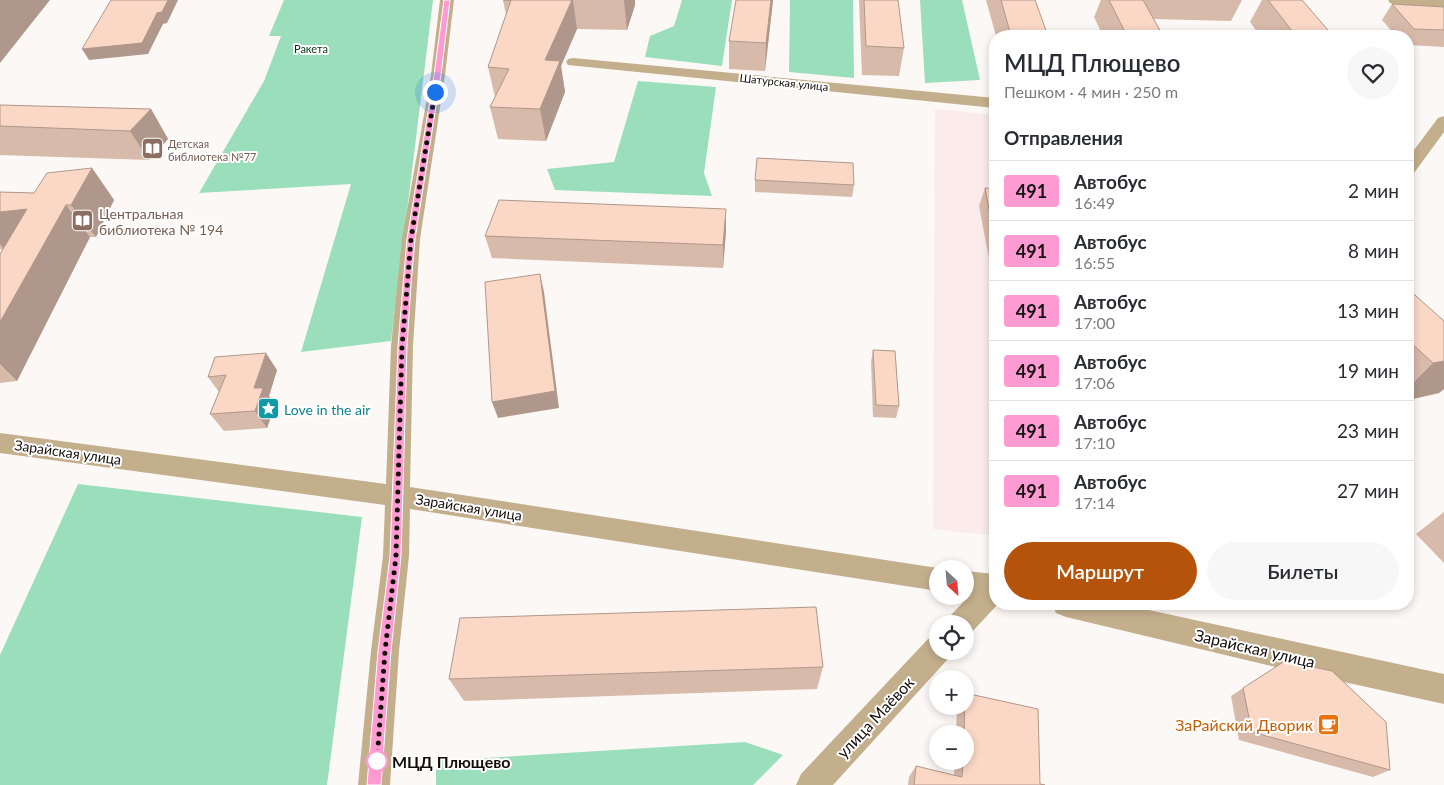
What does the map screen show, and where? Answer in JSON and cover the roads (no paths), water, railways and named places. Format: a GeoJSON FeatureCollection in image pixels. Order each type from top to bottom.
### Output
{"type":"FeatureCollection","features":[{"type":"Feature","properties":{"kind":"street"},"geometry":{"type":"LineString","coordinates":[[374,785],[385,651],[396,556],[397,496],[400,478],[402,346],[410,248],[438,75],[447,0]]}},
{"type":"Feature","properties":{"kind":"street"},"geometry":{"type":"LineString","coordinates":[[1396,0],[1444,2]]}},
{"type":"Feature","properties":{"kind":"street","name":"Шатурская улица"},"geometry":{"type":"LineString","coordinates":[[573,62],[989,102]]}},
{"type":"Feature","properties":{"kind":"street"},"geometry":{"type":"LineString","coordinates":[[1414,161],[1444,122]]}},
{"type":"Feature","properties":{"kind":"street"},"geometry":{"type":"LineString","coordinates":[[1414,144],[1444,148]]}},
{"type":"Feature","properties":{"kind":"street","name":"Зарайская улица"},"geometry":{"type":"LineString","coordinates":[[0,443],[318,487],[397,496],[929,578]]}},
{"type":"Feature","properties":{"kind":"street"},"geometry":{"type":"LineString","coordinates":[[974,584],[989,587]]}},
{"type":"Feature","properties":{"kind":"street"},"geometry":{"type":"LineString","coordinates":[[970,615],[989,594]]}},
{"type":"Feature","properties":{"kind":"street","name":"Зарайская улица"},"geometry":{"type":"LineString","coordinates":[[1092,610],[1267,651],[1444,689]]}},
{"type":"Feature","properties":{"kind":"street","name":"улица Маёвок"},"geometry":{"type":"LineString","coordinates":[[812,785],[929,659]]}},
{"type":"Feature","properties":{"kind":"place","name":"Детская библиотека №77"},"geometry":{"type":"Point","coordinates":[152,149]}},
{"type":"Feature","properties":{"kind":"place","name":"Центральная библиотека № 194"},"geometry":{"type":"Point","coordinates":[83,221]}},
{"type":"Feature","properties":{"kind":"place","name":"Love in the air"},"geometry":{"type":"Point","coordinates":[268,409]}},
{"type":"Feature","properties":{"kind":"place","name":"ЗаРайский Дворик"},"geometry":{"type":"Point","coordinates":[1329,724]}},
{"type":"Feature","properties":{"kind":"place","name":"МЦД Плющево"},"geometry":{"type":"Point","coordinates":[377,761]}},
{"type":"Feature","properties":{"kind":"park label","name":"Ракета"},"geometry":{"type":"Point","coordinates":[311,48]}}]}
